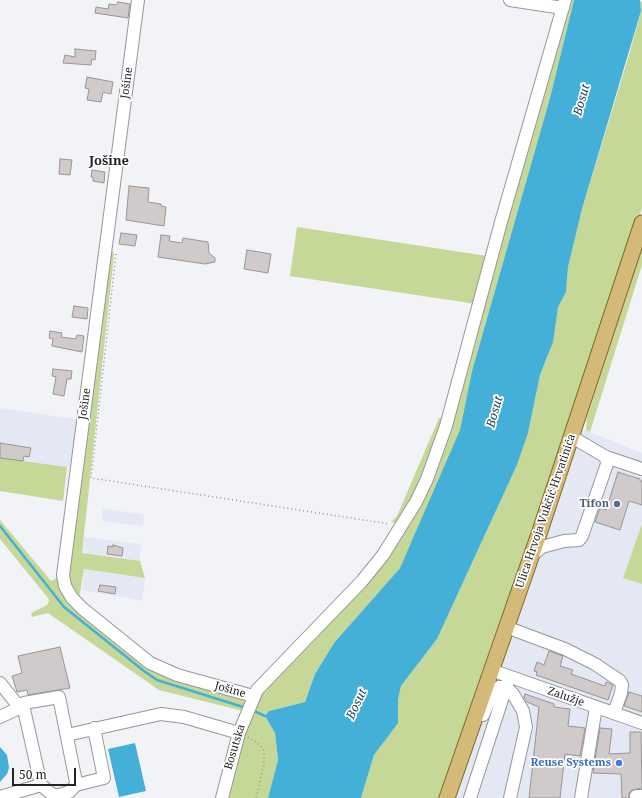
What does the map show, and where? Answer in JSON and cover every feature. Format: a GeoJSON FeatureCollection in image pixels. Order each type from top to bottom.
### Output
{"type":"FeatureCollection","features":[{"type":"Feature","properties":{"kind":"main road","name":"Ulica Hrvoja Vukčić Hrvatinića"},"geometry":{"type":"LineString","coordinates":[[447,798],[532,555],[642,223]]}},
{"type":"Feature","properties":{"kind":"street","name":"Jošine"},"geometry":{"type":"LineString","coordinates":[[138,0],[64,564],[65,586],[72,598],[82,609],[150,663],[177,675],[253,696]]}},
{"type":"Feature","properties":{"kind":"street"},"geometry":{"type":"LineString","coordinates":[[510,0],[564,4]]}},
{"type":"Feature","properties":{"kind":"street","name":"Bosutska"},"geometry":{"type":"LineString","coordinates":[[222,798],[239,733],[253,696],[270,674],[362,581],[402,528],[424,485],[446,426],[501,222],[564,4]]}},
{"type":"Feature","properties":{"kind":"street"},"geometry":{"type":"LineString","coordinates":[[572,437],[606,458],[642,469]]}},
{"type":"Feature","properties":{"kind":"street"},"geometry":{"type":"LineString","coordinates":[[532,555],[542,547],[564,541],[579,540],[582,536],[607,464],[606,458]]}},
{"type":"Feature","properties":{"kind":"street"},"geometry":{"type":"LineString","coordinates":[[506,627],[565,649],[595,664],[620,681],[622,685],[621,693],[614,713]]}},
{"type":"Feature","properties":{"kind":"street","name":"Zalužje"},"geometry":{"type":"LineString","coordinates":[[491,670],[508,682],[596,707],[642,723]]}},
{"type":"Feature","properties":{"kind":"street"},"geometry":{"type":"LineString","coordinates":[[454,776],[461,771],[469,756],[493,692],[508,682]]}},
{"type":"Feature","properties":{"kind":"street"},"geometry":{"type":"LineString","coordinates":[[470,798],[508,682]]}},
{"type":"Feature","properties":{"kind":"street"},"geometry":{"type":"LineString","coordinates":[[508,682],[523,711],[526,727],[510,798]]}},
{"type":"Feature","properties":{"kind":"street"},"geometry":{"type":"LineString","coordinates":[[0,683],[22,705],[41,785],[53,795],[69,792],[77,784],[104,778],[94,728]]}},
{"type":"Feature","properties":{"kind":"street"},"geometry":{"type":"LineString","coordinates":[[0,717],[17,709],[24,702],[59,697],[77,784]]}},
{"type":"Feature","properties":{"kind":"street"},"geometry":{"type":"LineString","coordinates":[[581,798],[584,793],[596,707]]}},
{"type":"Feature","properties":{"kind":"street"},"geometry":{"type":"LineString","coordinates":[[67,735],[161,714],[184,718],[239,733]]}},
{"type":"Feature","properties":{"kind":"street"},"geometry":{"type":"LineString","coordinates":[[0,797],[41,785]]}},
{"type":"Feature","properties":{"kind":"path"},"geometry":{"type":"LineString","coordinates":[[106,246],[113,247],[116,254],[91,478],[393,525],[402,528]]}},
{"type":"Feature","properties":{"kind":"path"},"geometry":{"type":"LineString","coordinates":[[239,733],[260,745],[264,751],[264,764],[256,798]]}},
{"type":"Feature","properties":{"kind":"shaded area"},"geometry":{"type":"Polygon","coordinates":[[[0,408],[81,420],[74,468],[0,458],[0,408]]]}},
{"type":"Feature","properties":{"kind":"shaded area"},"geometry":{"type":"Polygon","coordinates":[[[570,424],[642,453],[642,524],[624,578],[642,584],[642,798],[440,798],[570,424]]]}},
{"type":"Feature","properties":{"kind":"shaded area"},"geometry":{"type":"Polygon","coordinates":[[[103,509],[144,514],[143,526],[102,521],[103,509]]]}},
{"type":"Feature","properties":{"kind":"shaded area"},"geometry":{"type":"Polygon","coordinates":[[[84,537],[141,544],[140,561],[82,553],[84,537]]]}},
{"type":"Feature","properties":{"kind":"shaded area"},"geometry":{"type":"Polygon","coordinates":[[[84,569],[145,578],[142,601],[82,590],[84,569]]]}},
{"type":"Feature","properties":{"kind":"green space"},"geometry":{"type":"Polygon","coordinates":[[[568,0],[574,0],[550,98],[472,371],[460,430],[439,481],[400,568],[334,643],[315,674],[305,702],[269,711],[265,716],[275,733],[278,760],[268,798],[225,798],[234,765],[257,697],[412,518],[568,0]]]}},
{"type":"Feature","properties":{"kind":"green space"},"geometry":{"type":"Polygon","coordinates":[[[640,1],[642,2],[642,208],[614,298],[440,798],[361,798],[374,755],[397,723],[398,700],[401,686],[437,639],[517,465],[528,433],[540,375],[550,350],[558,307],[566,292],[568,267],[582,209],[641,11],[640,1]]]}},
{"type":"Feature","properties":{"kind":"green space"},"geometry":{"type":"Polygon","coordinates":[[[297,227],[487,256],[476,304],[290,276],[297,227]]]}},
{"type":"Feature","properties":{"kind":"green space"},"geometry":{"type":"Polygon","coordinates":[[[642,238],[642,265],[590,432],[586,430],[587,417],[595,392],[602,361],[642,238]]]}},
{"type":"Feature","properties":{"kind":"green space"},"geometry":{"type":"Polygon","coordinates":[[[110,251],[113,251],[114,255],[82,553],[140,561],[145,578],[84,569],[79,599],[66,576],[110,251]]]}},
{"type":"Feature","properties":{"kind":"green space"},"geometry":{"type":"Polygon","coordinates":[[[439,418],[445,419],[433,456],[400,524],[391,522],[397,516],[439,418]]]}},
{"type":"Feature","properties":{"kind":"green space"},"geometry":{"type":"Polygon","coordinates":[[[0,458],[67,467],[63,501],[0,491],[0,458]]]}},
{"type":"Feature","properties":{"kind":"green space"},"geometry":{"type":"Polygon","coordinates":[[[0,520],[51,581],[59,577],[141,661],[237,696],[245,702],[243,711],[159,690],[48,613],[32,617],[31,613],[47,605],[49,601],[0,539],[0,520]]]}},
{"type":"Feature","properties":{"kind":"green space"},"geometry":{"type":"Polygon","coordinates":[[[642,524],[642,584],[623,578],[642,524]]]}},
{"type":"Feature","properties":{"kind":"water","name":"Bosut"},"geometry":{"type":"Polygon","coordinates":[[[574,0],[640,0],[641,11],[582,209],[568,267],[566,292],[558,307],[553,342],[540,375],[528,433],[517,465],[437,639],[401,686],[398,700],[398,723],[374,755],[361,798],[268,798],[278,760],[275,733],[265,716],[269,711],[305,702],[315,674],[334,643],[400,568],[460,430],[472,371],[550,98],[574,0]]]}},
{"type":"Feature","properties":{"kind":"water"},"geometry":{"type":"Polygon","coordinates":[[[135,743],[146,791],[119,797],[108,749],[135,743]]]}},
{"type":"Feature","properties":{"kind":"water"},"geometry":{"type":"Polygon","coordinates":[[[0,747],[7,755],[9,768],[7,774],[0,782],[0,747]]]}},
{"type":"Feature","properties":{"kind":"building"},"geometry":{"type":"Polygon","coordinates":[[[118,2],[130,4],[128,18],[95,13],[96,7],[108,9],[109,4],[116,5],[118,2]]]}},
{"type":"Feature","properties":{"kind":"building"},"geometry":{"type":"Polygon","coordinates":[[[75,49],[96,51],[95,60],[92,59],[91,65],[63,63],[65,55],[75,57],[75,49]]]}},
{"type":"Feature","properties":{"kind":"building"},"geometry":{"type":"Polygon","coordinates":[[[87,77],[113,82],[111,94],[103,92],[101,102],[87,100],[89,89],[85,88],[87,77]]]}},
{"type":"Feature","properties":{"kind":"building"},"geometry":{"type":"Polygon","coordinates":[[[60,159],[72,160],[70,175],[59,174],[60,159]]]}},
{"type":"Feature","properties":{"kind":"building"},"geometry":{"type":"Polygon","coordinates":[[[92,170],[105,172],[104,183],[93,181],[93,177],[91,177],[92,170]]]}},
{"type":"Feature","properties":{"kind":"building"},"geometry":{"type":"Polygon","coordinates":[[[129,186],[149,188],[148,202],[161,204],[161,206],[166,207],[164,226],[126,220],[129,186]]]}},
{"type":"Feature","properties":{"kind":"building"},"geometry":{"type":"Polygon","coordinates":[[[121,233],[137,235],[135,246],[119,244],[121,233]]]}},
{"type":"Feature","properties":{"kind":"building"},"geometry":{"type":"Polygon","coordinates":[[[161,235],[170,236],[169,241],[182,243],[183,238],[208,242],[209,253],[215,258],[215,262],[205,264],[158,257],[161,235]]]}},
{"type":"Feature","properties":{"kind":"building"},"geometry":{"type":"Polygon","coordinates":[[[247,250],[271,254],[268,273],[244,269],[247,250]]]}},
{"type":"Feature","properties":{"kind":"building"},"geometry":{"type":"Polygon","coordinates":[[[74,306],[88,308],[87,319],[72,317],[74,306]]]}},
{"type":"Feature","properties":{"kind":"building"},"geometry":{"type":"Polygon","coordinates":[[[50,331],[62,333],[61,337],[76,339],[77,335],[84,336],[82,352],[52,346],[53,339],[49,338],[50,331]]]}},
{"type":"Feature","properties":{"kind":"building"},"geometry":{"type":"Polygon","coordinates":[[[53,369],[72,371],[71,379],[67,379],[64,396],[53,394],[56,377],[52,376],[53,369]]]}},
{"type":"Feature","properties":{"kind":"building"},"geometry":{"type":"Polygon","coordinates":[[[0,443],[31,448],[29,457],[24,456],[23,461],[0,458],[0,443]]]}},
{"type":"Feature","properties":{"kind":"building"},"geometry":{"type":"Polygon","coordinates":[[[618,472],[642,481],[642,505],[629,501],[620,530],[595,522],[600,508],[606,510],[618,472]]]}},
{"type":"Feature","properties":{"kind":"building"},"geometry":{"type":"Polygon","coordinates":[[[113,545],[123,548],[122,556],[107,554],[108,546],[113,547],[113,545]]]}},
{"type":"Feature","properties":{"kind":"building"},"geometry":{"type":"Polygon","coordinates":[[[100,585],[116,587],[115,594],[98,591],[100,585]]]}},
{"type":"Feature","properties":{"kind":"building"},"geometry":{"type":"Polygon","coordinates":[[[60,647],[70,688],[28,695],[27,690],[17,692],[12,676],[22,673],[18,656],[60,647]]]}},
{"type":"Feature","properties":{"kind":"building"},"geometry":{"type":"Polygon","coordinates":[[[549,651],[563,656],[560,666],[573,670],[571,674],[605,686],[606,682],[613,685],[608,700],[536,675],[537,672],[534,671],[537,662],[544,665],[549,651]]]}},
{"type":"Feature","properties":{"kind":"building"},"geometry":{"type":"Polygon","coordinates":[[[629,692],[642,696],[642,712],[624,706],[629,692]]]}},
{"type":"Feature","properties":{"kind":"building"},"geometry":{"type":"Polygon","coordinates":[[[525,694],[554,704],[554,707],[570,709],[568,726],[585,728],[580,756],[565,754],[560,798],[529,798],[539,707],[527,702],[524,698],[525,694]]]}},
{"type":"Feature","properties":{"kind":"building"},"geometry":{"type":"Polygon","coordinates":[[[600,728],[612,729],[609,754],[630,753],[630,732],[641,732],[642,788],[632,790],[629,793],[629,798],[622,798],[621,774],[593,773],[600,728]]]}},
{"type":"Feature","properties":{"kind":"waterway"},"geometry":{"type":"LineString","coordinates":[[0,526],[64,607],[144,671],[157,680],[243,707]]}},
{"type":"Feature","properties":{"kind":"waterway"},"geometry":{"type":"LineString","coordinates":[[252,710],[265,716]]}},
{"type":"Feature","properties":{"kind":"place","name":"Tifon"},"geometry":{"type":"Point","coordinates":[617,504]}},
{"type":"Feature","properties":{"kind":"place","name":"Reuse Systems"},"geometry":{"type":"Point","coordinates":[619,763]}},
{"type":"Feature","properties":{"kind":"district","name":"Jošine"},"geometry":{"type":"Point","coordinates":[109,161]}}]}
